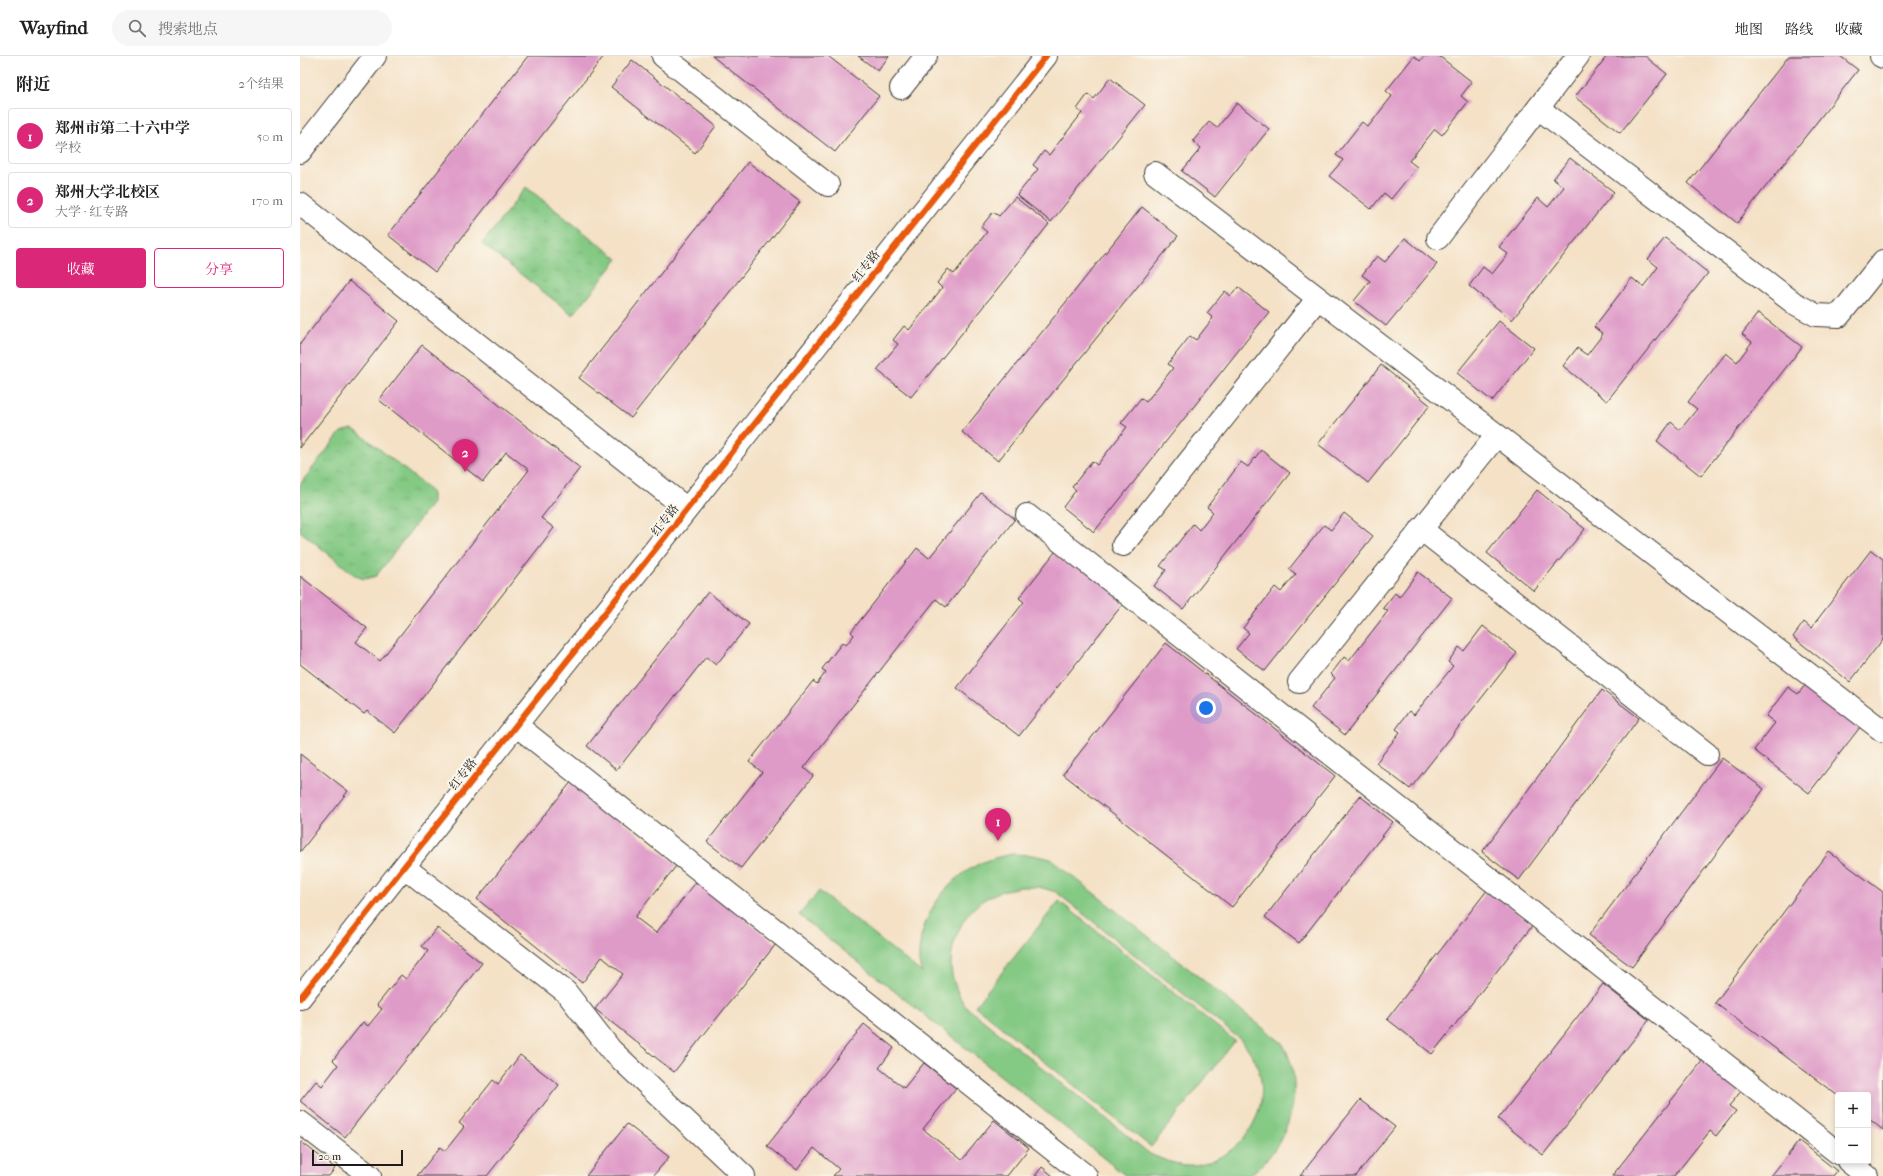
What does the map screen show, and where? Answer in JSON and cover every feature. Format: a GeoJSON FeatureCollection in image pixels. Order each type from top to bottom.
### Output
{"type":"FeatureCollection","features":[{"type":"Feature","properties":{"kind":"street"},"geometry":{"type":"LineString","coordinates":[[300,152],[376,56]]}},
{"type":"Feature","properties":{"kind":"street"},"geometry":{"type":"LineString","coordinates":[[663,56],[828,185]]}},
{"type":"Feature","properties":{"kind":"street"},"geometry":{"type":"LineString","coordinates":[[901,88],[926,56]]}},
{"type":"Feature","properties":{"kind":"street","name":"红专路"},"geometry":{"type":"LineString","coordinates":[[300,998],[1046,56]]}},
{"type":"Feature","properties":{"kind":"street"},"geometry":{"type":"LineString","coordinates":[[1438,238],[1578,56]]}},
{"type":"Feature","properties":{"kind":"street"},"geometry":{"type":"LineString","coordinates":[[1538,108],[1794,303],[1816,315],[1839,316],[1883,261]]}},
{"type":"Feature","properties":{"kind":"street"},"geometry":{"type":"LineString","coordinates":[[1156,173],[1883,731]]}},
{"type":"Feature","properties":{"kind":"street"},"geometry":{"type":"LineString","coordinates":[[300,204],[687,509]]}},
{"type":"Feature","properties":{"kind":"street"},"geometry":{"type":"LineString","coordinates":[[1123,545],[1318,298]]}},
{"type":"Feature","properties":{"kind":"street"},"geometry":{"type":"LineString","coordinates":[[1299,682],[1497,435]]}},
{"type":"Feature","properties":{"kind":"street"},"geometry":{"type":"LineString","coordinates":[[1027,515],[1835,1151]]}},
{"type":"Feature","properties":{"kind":"street"},"geometry":{"type":"LineString","coordinates":[[1421,529],[1707,754]]}},
{"type":"Feature","properties":{"kind":"street"},"geometry":{"type":"LineString","coordinates":[[516,725],[1086,1176]]}},
{"type":"Feature","properties":{"kind":"street"},"geometry":{"type":"LineString","coordinates":[[404,867],[566,992],[611,1050],[744,1176]]}},
{"type":"Feature","properties":{"kind":"street"},"geometry":{"type":"LineString","coordinates":[[300,1122],[370,1176]]}},
{"type":"Feature","properties":{"kind":"street"},"geometry":{"type":"LineString","coordinates":[[1852,1164],[1867,1176]]}},
{"type":"Feature","properties":{"kind":"green space"},"geometry":{"type":"Polygon","coordinates":[[[526,187],[618,259],[573,315],[482,244],[526,187]]]}},
{"type":"Feature","properties":{"kind":"green space"},"geometry":{"type":"Polygon","coordinates":[[[352,429],[358,432],[428,488],[432,494],[432,503],[376,576],[364,579],[356,576],[300,531],[300,484],[341,432],[352,429]]]}},
{"type":"Feature","properties":{"kind":"green space"},"geometry":{"type":"Polygon","coordinates":[[[1012,854],[1033,855],[1051,859],[1282,1043],[1290,1060],[1294,1079],[1294,1097],[1290,1116],[1283,1134],[1274,1150],[1262,1164],[1248,1176],[1126,1176],[799,915],[819,891],[922,973],[919,962],[920,945],[924,928],[938,899],[949,886],[976,866],[991,859],[1012,854]],[[1021,887],[997,893],[980,903],[965,920],[955,941],[951,964],[954,984],[965,1006],[1150,1154],[1182,1165],[1194,1165],[1210,1161],[1225,1154],[1238,1144],[1248,1132],[1256,1117],[1261,1102],[1261,1086],[1258,1069],[1249,1050],[1241,1040],[1056,892],[1039,887],[1021,887]]]}},
{"type":"Feature","properties":{"kind":"green space"},"geometry":{"type":"Polygon","coordinates":[[[1059,901],[1235,1041],[1151,1147],[975,1006],[1059,901]]]}},
{"type":"Feature","properties":{"kind":"building"},"geometry":{"type":"Polygon","coordinates":[[[528,56],[604,56],[435,272],[388,235],[528,56]]]}},
{"type":"Feature","properties":{"kind":"building"},"geometry":{"type":"Polygon","coordinates":[[[712,56],[828,56],[879,96],[835,152],[712,56]]]}},
{"type":"Feature","properties":{"kind":"building"},"geometry":{"type":"Polygon","coordinates":[[[858,56],[889,56],[878,71],[858,56]]]}},
{"type":"Feature","properties":{"kind":"building"},"geometry":{"type":"Polygon","coordinates":[[[1414,56],[1420,61],[1424,56],[1439,56],[1472,82],[1461,96],[1468,102],[1442,135],[1435,129],[1409,161],[1417,167],[1391,199],[1384,193],[1371,209],[1329,176],[1343,160],[1336,155],[1362,122],[1368,127],[1392,96],[1386,91],[1414,56]]]}},
{"type":"Feature","properties":{"kind":"building"},"geometry":{"type":"Polygon","coordinates":[[[1607,56],[1645,56],[1667,74],[1620,133],[1575,97],[1607,56]]]}},
{"type":"Feature","properties":{"kind":"building"},"geometry":{"type":"Polygon","coordinates":[[[1789,56],[1840,56],[1858,70],[1737,223],[1688,183],[1789,56]]]}},
{"type":"Feature","properties":{"kind":"building"},"geometry":{"type":"Polygon","coordinates":[[[632,60],[716,126],[695,153],[611,87],[632,60]]]}},
{"type":"Feature","properties":{"kind":"building"},"geometry":{"type":"Polygon","coordinates":[[[1110,78],[1145,105],[1051,222],[1017,195],[1038,169],[1033,165],[1044,151],[1049,155],[1082,113],[1077,109],[1088,94],[1094,99],[1110,78]]]}},
{"type":"Feature","properties":{"kind":"building"},"geometry":{"type":"Polygon","coordinates":[[[1237,103],[1269,129],[1215,197],[1182,171],[1201,148],[1193,141],[1209,122],[1217,128],[1237,103]]]}},
{"type":"Feature","properties":{"kind":"building"},"geometry":{"type":"Polygon","coordinates":[[[1570,158],[1614,192],[1512,320],[1469,286],[1483,267],[1492,274],[1508,254],[1499,247],[1538,198],[1548,207],[1564,187],[1553,179],[1570,158]]]}},
{"type":"Feature","properties":{"kind":"building"},"geometry":{"type":"Polygon","coordinates":[[[748,162],[800,202],[631,418],[579,378],[748,162]]]}},
{"type":"Feature","properties":{"kind":"building"},"geometry":{"type":"Polygon","coordinates":[[[1015,197],[1049,224],[911,397],[877,370],[898,344],[893,340],[904,326],[909,330],[942,288],[937,283],[948,269],[954,274],[987,232],[981,227],[993,212],[999,216],[1015,197]]]}},
{"type":"Feature","properties":{"kind":"building"},"geometry":{"type":"Polygon","coordinates":[[[1142,207],[1178,236],[998,461],[962,432],[1142,207]]]}},
{"type":"Feature","properties":{"kind":"building"},"geometry":{"type":"Polygon","coordinates":[[[1405,238],[1437,264],[1386,326],[1354,301],[1370,281],[1362,275],[1377,256],[1385,262],[1405,238]]]}},
{"type":"Feature","properties":{"kind":"building"},"geometry":{"type":"Polygon","coordinates":[[[1665,238],[1708,273],[1607,401],[1563,366],[1577,348],[1587,355],[1603,334],[1594,327],[1632,278],[1643,287],[1658,267],[1648,259],[1665,238]]]}},
{"type":"Feature","properties":{"kind":"building"},"geometry":{"type":"Polygon","coordinates":[[[349,281],[399,321],[300,448],[300,344],[349,281]]]}},
{"type":"Feature","properties":{"kind":"building"},"geometry":{"type":"Polygon","coordinates":[[[1238,287],[1269,312],[1094,532],[1063,507],[1076,490],[1072,487],[1092,461],[1097,465],[1127,427],[1121,423],[1141,398],[1146,402],[1173,368],[1168,364],[1190,336],[1196,340],[1213,318],[1207,313],[1225,291],[1231,296],[1238,287]]]}},
{"type":"Feature","properties":{"kind":"building"},"geometry":{"type":"Polygon","coordinates":[[[1758,313],[1802,347],[1701,476],[1657,441],[1671,422],[1680,430],[1697,409],[1688,402],[1726,353],[1737,362],[1752,342],[1742,334],[1758,313]]]}},
{"type":"Feature","properties":{"kind":"building"},"geometry":{"type":"Polygon","coordinates":[[[1499,321],[1534,348],[1492,401],[1457,373],[1499,321]]]}},
{"type":"Feature","properties":{"kind":"building"},"geometry":{"type":"Polygon","coordinates":[[[422,345],[580,468],[541,518],[554,528],[395,733],[367,711],[364,714],[300,664],[300,576],[367,628],[356,642],[380,661],[529,470],[506,452],[483,482],[379,400],[422,345]]]}},
{"type":"Feature","properties":{"kind":"building"},"geometry":{"type":"Polygon","coordinates":[[[1381,365],[1430,405],[1368,483],[1318,444],[1381,365]]]}},
{"type":"Feature","properties":{"kind":"building"},"geometry":{"type":"Polygon","coordinates":[[[1261,450],[1290,473],[1183,609],[1154,586],[1166,570],[1160,566],[1193,524],[1199,530],[1213,512],[1207,507],[1241,462],[1248,467],[1261,450]]]}},
{"type":"Feature","properties":{"kind":"building"},"geometry":{"type":"Polygon","coordinates":[[[1537,490],[1585,529],[1534,591],[1487,553],[1537,490]]]}},
{"type":"Feature","properties":{"kind":"building"},"geometry":{"type":"Polygon","coordinates":[[[981,493],[1015,519],[946,607],[936,599],[804,768],[813,776],[741,868],[707,842],[762,772],[749,762],[813,681],[817,684],[826,672],[822,669],[842,643],[846,645],[854,635],[851,632],[917,548],[929,558],[981,493]]]}},
{"type":"Feature","properties":{"kind":"building"},"geometry":{"type":"Polygon","coordinates":[[[1344,513],[1373,536],[1265,671],[1236,649],[1249,633],[1243,628],[1275,587],[1281,592],[1296,574],[1289,569],[1324,525],[1331,530],[1344,513]]]}},
{"type":"Feature","properties":{"kind":"building"},"geometry":{"type":"Polygon","coordinates":[[[1059,547],[1126,600],[1019,736],[957,688],[1024,602],[1019,598],[1059,547]]]}},
{"type":"Feature","properties":{"kind":"building"},"geometry":{"type":"Polygon","coordinates":[[[1871,550],[1883,559],[1883,639],[1850,682],[1793,637],[1804,622],[1811,628],[1871,550]]]}},
{"type":"Feature","properties":{"kind":"building"},"geometry":{"type":"Polygon","coordinates":[[[1418,572],[1452,598],[1345,735],[1311,708],[1335,678],[1331,674],[1344,657],[1349,661],[1388,611],[1383,608],[1395,593],[1399,597],[1418,572]]]}},
{"type":"Feature","properties":{"kind":"building"},"geometry":{"type":"Polygon","coordinates":[[[708,592],[749,624],[716,665],[706,657],[617,770],[587,746],[708,592]]]}},
{"type":"Feature","properties":{"kind":"building"},"geometry":{"type":"Polygon","coordinates":[[[1483,626],[1517,653],[1410,789],[1376,763],[1400,732],[1396,729],[1409,711],[1414,715],[1453,666],[1448,662],[1459,647],[1464,651],[1483,626]]]}},
{"type":"Feature","properties":{"kind":"building"},"geometry":{"type":"Polygon","coordinates":[[[1166,643],[1335,776],[1232,907],[1063,774],[1166,643]]]}},
{"type":"Feature","properties":{"kind":"building"},"geometry":{"type":"Polygon","coordinates":[[[1806,684],[1861,726],[1809,793],[1754,750],[1775,723],[1766,716],[1788,687],[1798,694],[1806,684]]]}},
{"type":"Feature","properties":{"kind":"building"},"geometry":{"type":"Polygon","coordinates":[[[1602,690],[1639,718],[1519,880],[1482,852],[1602,690]]]}},
{"type":"Feature","properties":{"kind":"building"},"geometry":{"type":"Polygon","coordinates":[[[300,754],[348,791],[300,852],[300,754]]]}},
{"type":"Feature","properties":{"kind":"building"},"geometry":{"type":"Polygon","coordinates":[[[1722,758],[1764,789],[1632,967],[1589,935],[1722,758]]]}},
{"type":"Feature","properties":{"kind":"building"},"geometry":{"type":"Polygon","coordinates":[[[572,781],[677,865],[635,917],[656,933],[697,881],[776,944],[674,1072],[595,1009],[623,974],[602,957],[582,983],[477,899],[572,781]]]}},
{"type":"Feature","properties":{"kind":"building"},"geometry":{"type":"Polygon","coordinates":[[[1360,796],[1393,822],[1299,943],[1265,917],[1360,796]]]}},
{"type":"Feature","properties":{"kind":"building"},"geometry":{"type":"Polygon","coordinates":[[[1829,852],[1883,892],[1883,1130],[1871,1120],[1871,1092],[1835,1092],[1835,1094],[1715,1003],[1829,852]]]}},
{"type":"Feature","properties":{"kind":"building"},"geometry":{"type":"Polygon","coordinates":[[[1488,889],[1533,925],[1432,1054],[1387,1019],[1488,889]]]}},
{"type":"Feature","properties":{"kind":"building"},"geometry":{"type":"Polygon","coordinates":[[[437,928],[482,963],[345,1137],[300,1101],[316,1081],[322,1086],[338,1065],[333,1060],[363,1022],[368,1026],[382,1009],[377,1005],[401,975],[406,979],[428,951],[422,946],[437,928]]]}},
{"type":"Feature","properties":{"kind":"building"},"geometry":{"type":"Polygon","coordinates":[[[1603,984],[1649,1020],[1543,1155],[1498,1119],[1603,984]]]}},
{"type":"Feature","properties":{"kind":"building"},"geometry":{"type":"Polygon","coordinates":[[[864,1024],[894,1048],[879,1068],[904,1088],[924,1063],[956,1088],[923,1129],[962,1160],[994,1120],[1029,1148],[1007,1176],[833,1176],[839,1169],[814,1148],[797,1170],[767,1146],[864,1024]]]}},
{"type":"Feature","properties":{"kind":"building"},"geometry":{"type":"Polygon","coordinates":[[[520,1055],[559,1085],[487,1176],[417,1176],[440,1147],[445,1151],[464,1127],[459,1123],[493,1080],[498,1084],[520,1055]]]}},
{"type":"Feature","properties":{"kind":"building"},"geometry":{"type":"Polygon","coordinates":[[[1703,1060],[1742,1090],[1729,1106],[1736,1111],[1716,1136],[1710,1131],[1674,1176],[1612,1176],[1703,1060]]]}},
{"type":"Feature","properties":{"kind":"building"},"geometry":{"type":"Polygon","coordinates":[[[1360,1100],[1395,1127],[1356,1176],[1300,1176],[1360,1100]]]}},
{"type":"Feature","properties":{"kind":"building"},"geometry":{"type":"Polygon","coordinates":[[[627,1124],[669,1157],[653,1176],[586,1176],[627,1124]]]}},
{"type":"Feature","properties":{"kind":"building"},"geometry":{"type":"Polygon","coordinates":[[[300,1141],[335,1168],[329,1176],[300,1176],[300,1141]]]}},
{"type":"Feature","properties":{"kind":"building"},"geometry":{"type":"Polygon","coordinates":[[[1799,1141],[1837,1171],[1833,1176],[1771,1176],[1799,1141]]]}},
{"type":"Feature","properties":{"kind":"building"},"geometry":{"type":"Polygon","coordinates":[[[1042,1167],[1053,1176],[1035,1176],[1042,1167]]]}},
{"type":"Feature","properties":{"kind":"cycle path"},"geometry":{"type":"LineString","coordinates":[[300,998],[1046,56]]}},
{"type":"Feature","properties":{"kind":"place","name":"郑州大学北校区"},"geometry":{"type":"Point","coordinates":[465,472]}},
{"type":"Feature","properties":{"kind":"place","name":"郑州市第二十六中学"},"geometry":{"type":"Point","coordinates":[998,841]}}]}
